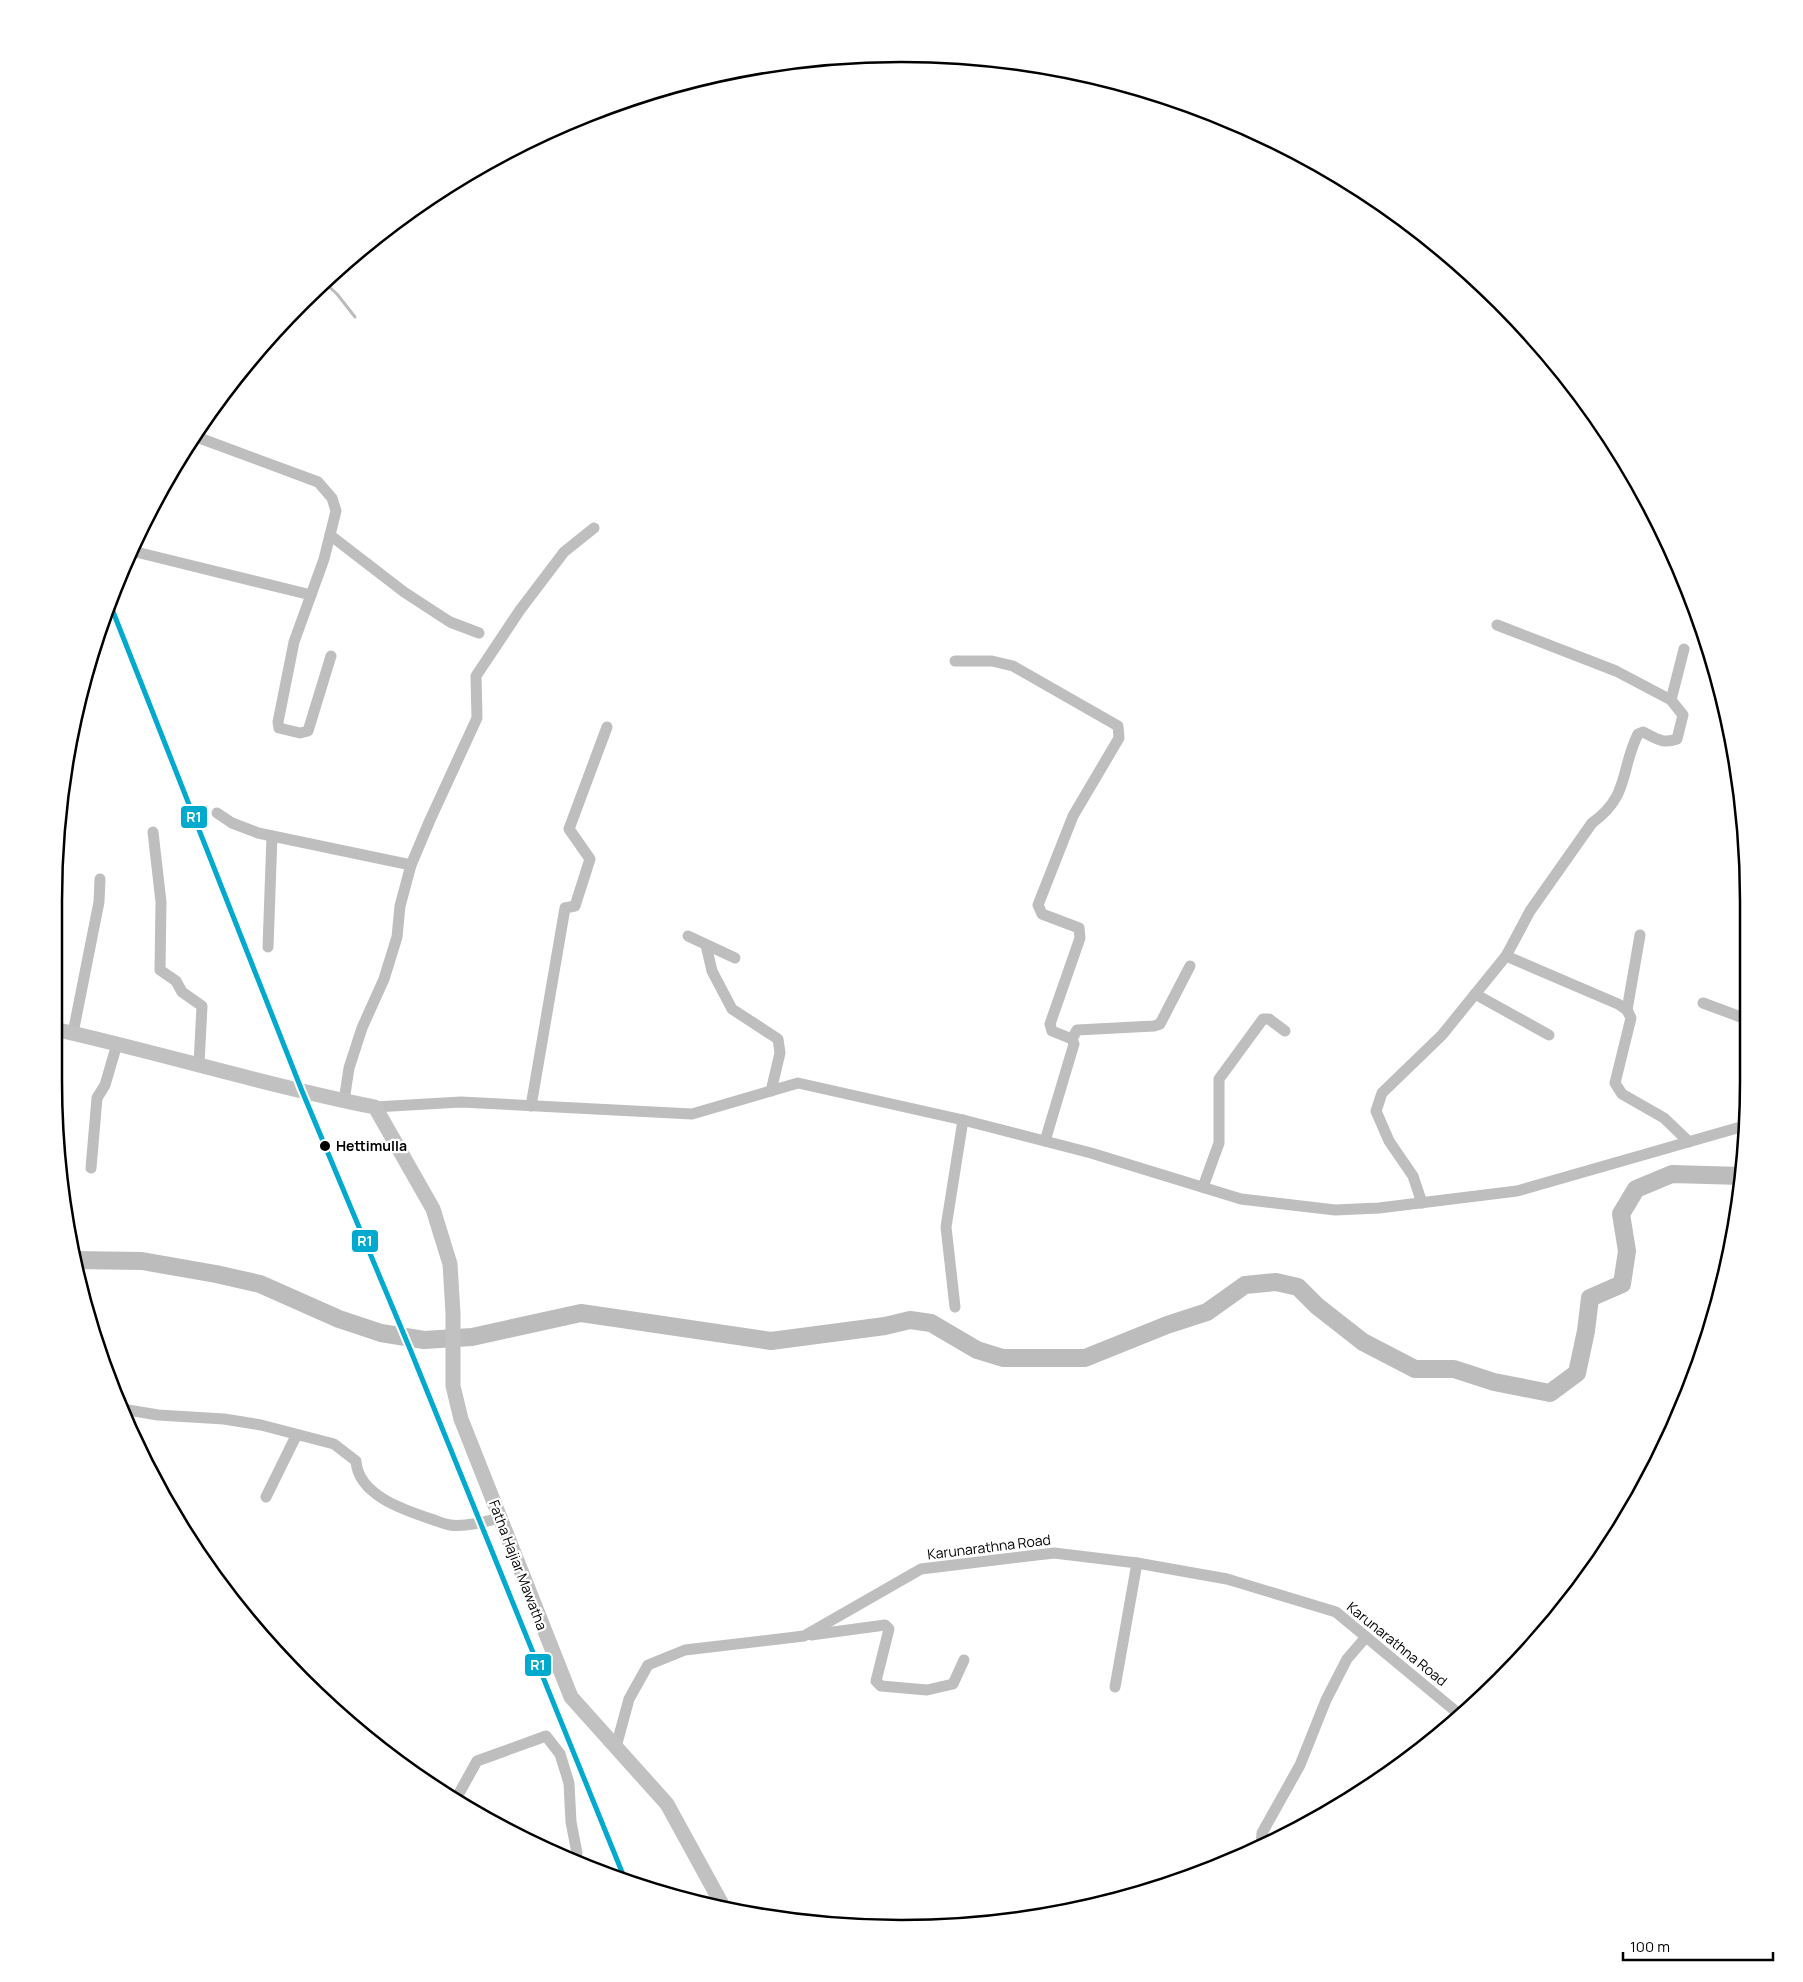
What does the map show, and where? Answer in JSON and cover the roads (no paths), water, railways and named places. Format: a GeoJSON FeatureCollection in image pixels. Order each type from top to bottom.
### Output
{"type":"FeatureCollection","features":[{"type":"Feature","properties":{"kind":"street"},"geometry":{"type":"LineString","coordinates":[[202,439],[318,482],[332,498],[336,511],[324,559],[294,642],[278,722],[279,728],[300,733],[308,731],[331,656]]}},
{"type":"Feature","properties":{"kind":"street"},"geometry":{"type":"LineString","coordinates":[[344,1101],[350,1068],[362,1028],[384,979],[397,937],[400,906],[411,865],[477,718],[476,676],[520,610],[564,552],[594,528]]}},
{"type":"Feature","properties":{"kind":"street"},"geometry":{"type":"LineString","coordinates":[[330,535],[404,592],[450,622],[479,632]]}},
{"type":"Feature","properties":{"kind":"street"},"geometry":{"type":"LineString","coordinates":[[139,553],[311,596]]}},
{"type":"Feature","properties":{"kind":"street"},"geometry":{"type":"LineString","coordinates":[[1422,1203],[1413,1176],[1389,1141],[1376,1111],[1382,1093],[1442,1035],[1506,956],[1530,911],[1592,823],[1606,814],[1617,798],[1638,734],[1643,732],[1663,742],[1669,742],[1677,738],[1683,715],[1671,700],[1616,671],[1498,624]]}},
{"type":"Feature","properties":{"kind":"street"},"geometry":{"type":"LineString","coordinates":[[1671,700],[1684,649]]}},
{"type":"Feature","properties":{"kind":"street"},"geometry":{"type":"LineString","coordinates":[[956,661],[992,661],[1013,666],[1118,726],[1119,738],[1073,816],[1038,905],[1042,914],[1079,928],[1080,938],[1050,1024],[1052,1031],[1072,1039]]}},
{"type":"Feature","properties":{"kind":"street"},"geometry":{"type":"LineString","coordinates":[[530,1106],[565,908],[575,906],[590,859],[570,829],[607,727]]}},
{"type":"Feature","properties":{"kind":"street"},"geometry":{"type":"LineString","coordinates":[[217,813],[232,823],[272,836],[411,865]]}},
{"type":"Feature","properties":{"kind":"street"},"geometry":{"type":"LineString","coordinates":[[153,832],[161,902],[160,970],[176,981],[182,992],[202,1006],[200,1064]]}},
{"type":"Feature","properties":{"kind":"street"},"geometry":{"type":"LineString","coordinates":[[268,947],[272,836]]}},
{"type":"Feature","properties":{"kind":"street"},"geometry":{"type":"LineString","coordinates":[[73,1033],[99,902],[100,879]]}},
{"type":"Feature","properties":{"kind":"street"},"geometry":{"type":"LineString","coordinates":[[1627,1010],[1640,935]]}},
{"type":"Feature","properties":{"kind":"street"},"geometry":{"type":"LineString","coordinates":[[688,936],[735,958]]}},
{"type":"Feature","properties":{"kind":"street"},"geometry":{"type":"LineString","coordinates":[[706,944],[712,971],[732,1010],[778,1039],[780,1053],[771,1091]]}},
{"type":"Feature","properties":{"kind":"street"},"geometry":{"type":"LineString","coordinates":[[1506,956],[1618,1004],[1627,1010],[1631,1018],[1615,1083],[1622,1094],[1664,1118],[1689,1142]]}},
{"type":"Feature","properties":{"kind":"street"},"geometry":{"type":"LineString","coordinates":[[1045,1141],[1074,1044],[1072,1039],[1077,1030],[1154,1026],[1160,1024],[1190,966]]}},
{"type":"Feature","properties":{"kind":"street"},"geometry":{"type":"LineString","coordinates":[[1475,994],[1549,1035]]}},
{"type":"Feature","properties":{"kind":"street"},"geometry":{"type":"LineString","coordinates":[[1703,1003],[1740,1017]]}},
{"type":"Feature","properties":{"kind":"street"},"geometry":{"type":"LineString","coordinates":[[1203,1187],[1219,1143],[1219,1079],[1263,1019],[1269,1019],[1285,1031]]}},
{"type":"Feature","properties":{"kind":"street"},"geometry":{"type":"LineString","coordinates":[[62,1031],[344,1101],[375,1107],[461,1102],[692,1114],[798,1083],[963,1120],[1091,1152],[1242,1200],[1335,1210],[1379,1208],[1517,1191],[1739,1127]]}},
{"type":"Feature","properties":{"kind":"street"},"geometry":{"type":"LineString","coordinates":[[92,1168],[97,1098],[105,1085],[117,1044]]}},
{"type":"Feature","properties":{"kind":"street","name":"Fatha Hajiar Mawatha"},"geometry":{"type":"LineString","coordinates":[[375,1107],[432,1209],[450,1264],[454,1353],[453,1386],[462,1420],[571,1697],[667,1804],[719,1899]]}},
{"type":"Feature","properties":{"kind":"street"},"geometry":{"type":"LineString","coordinates":[[955,1307],[946,1227],[963,1120]]}},
{"type":"Feature","properties":{"kind":"street"},"geometry":{"type":"LineString","coordinates":[[130,1410],[158,1416],[224,1419],[334,1444],[356,1461],[357,1468],[364,1482],[380,1497],[415,1514],[450,1525],[480,1523],[499,1518]]}},
{"type":"Feature","properties":{"kind":"street"},"geometry":{"type":"LineString","coordinates":[[266,1497],[296,1436]]}},
{"type":"Feature","properties":{"kind":"street","name":"Karunarathna Road"},"geometry":{"type":"LineString","coordinates":[[616,1747],[629,1699],[648,1665],[685,1650],[804,1636],[921,1569],[1054,1553],[1137,1563],[1228,1579],[1336,1612],[1455,1711]]}},
{"type":"Feature","properties":{"kind":"street"},"geometry":{"type":"LineString","coordinates":[[1115,1687],[1137,1563]]}},
{"type":"Feature","properties":{"kind":"street"},"geometry":{"type":"LineString","coordinates":[[804,1636],[885,1625],[889,1629],[876,1681],[881,1686],[927,1690],[954,1684],[964,1660]]}},
{"type":"Feature","properties":{"kind":"street"},"geometry":{"type":"LineString","coordinates":[[1262,1838],[1262,1833],[1300,1765],[1326,1700],[1347,1659],[1366,1637]]}},
{"type":"Feature","properties":{"kind":"street"},"geometry":{"type":"LineString","coordinates":[[459,1793],[477,1761],[546,1736],[560,1754],[570,1783],[571,1822],[577,1855]]}},
{"type":"Feature","properties":{"kind":"waterway"},"geometry":{"type":"LineString","coordinates":[[330,288],[355,317]]}},
{"type":"Feature","properties":{"kind":"waterway"},"geometry":{"type":"LineString","coordinates":[[83,1260],[142,1261],[260,1284],[339,1319],[381,1333],[424,1340],[472,1337],[581,1313],[771,1341],[885,1326],[910,1320],[931,1323],[977,1350],[1003,1358],[1085,1358],[1167,1325],[1207,1312],[1245,1285],[1276,1282],[1298,1287],[1317,1306],[1363,1342],[1415,1369],[1454,1369],[1494,1382],[1550,1393],[1577,1373],[1586,1331],[1590,1298],[1622,1284],[1627,1251],[1621,1214],[1636,1189],[1672,1174],[1735,1176]]}},
{"type":"Feature","properties":{"kind":"place","name":"Hettimulla"},"geometry":{"type":"Point","coordinates":[325,1146]}}]}
